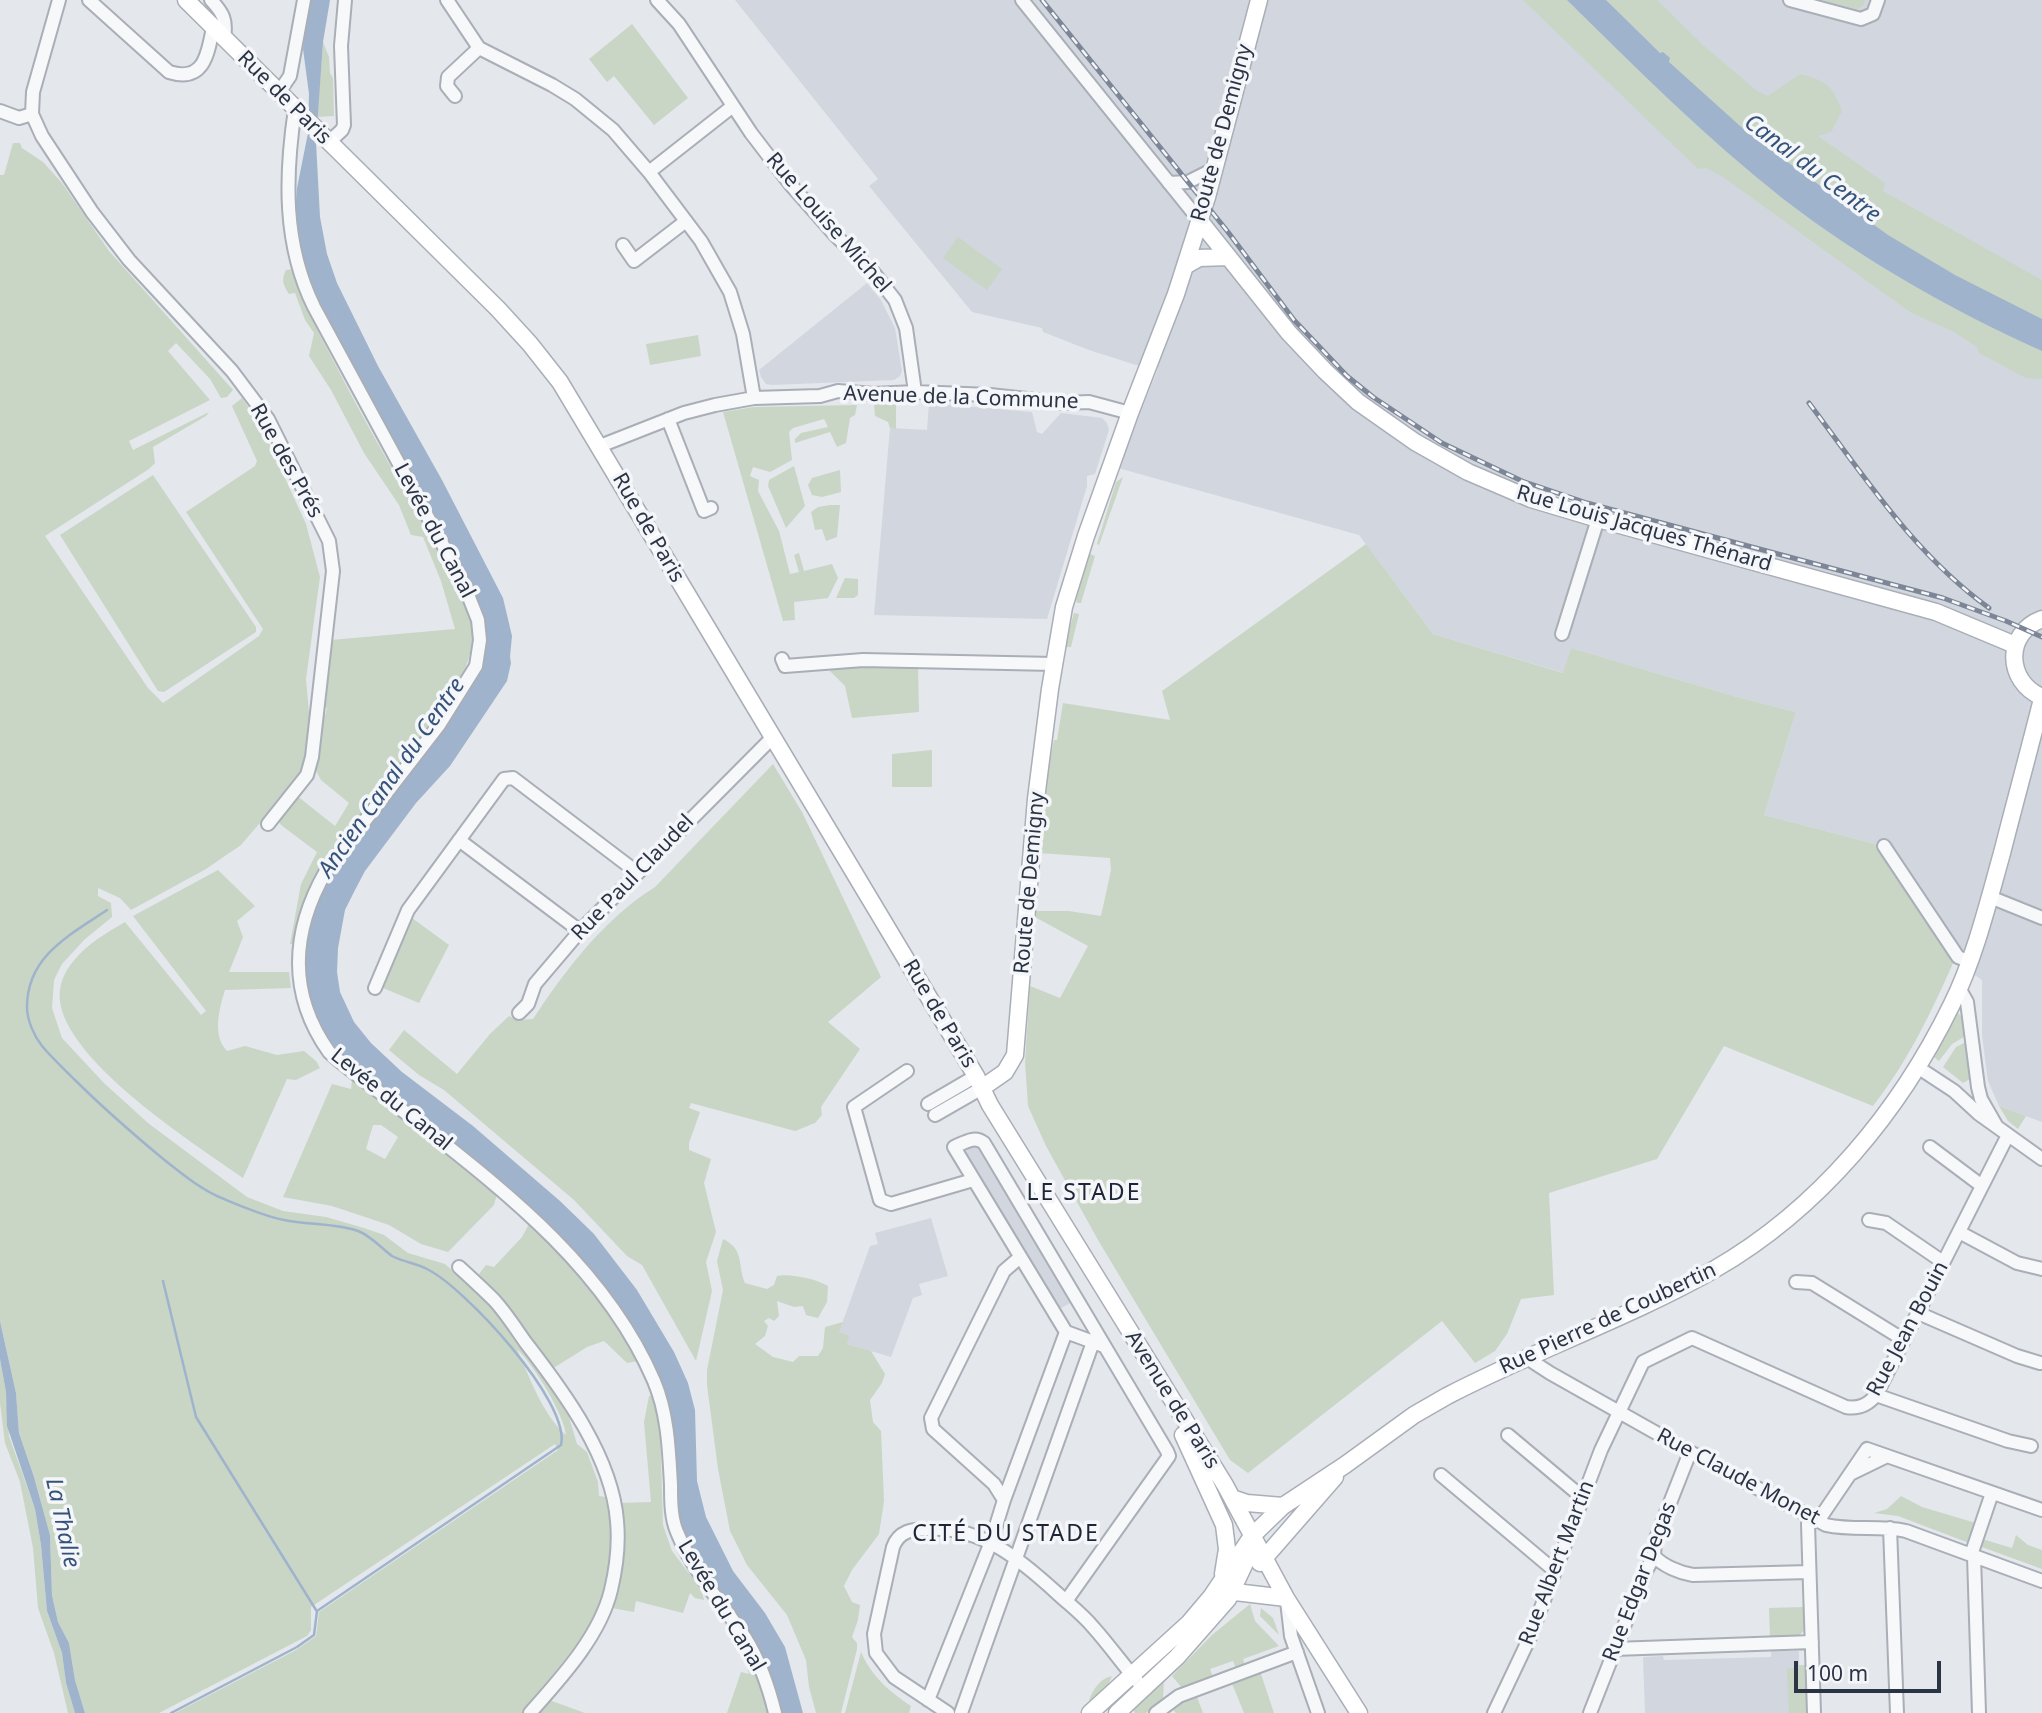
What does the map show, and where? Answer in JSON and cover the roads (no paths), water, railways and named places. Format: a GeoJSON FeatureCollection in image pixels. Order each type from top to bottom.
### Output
{"type":"FeatureCollection","features":[{"type":"Feature","properties":{"kind":"main road","name":"Rue de Paris"},"geometry":{"type":"LineString","coordinates":[[186,0],[530,344],[560,382],[979,1082]]}},
{"type":"Feature","properties":{"kind":"main road","name":"Route de Demigny"},"geometry":{"type":"LineString","coordinates":[[979,1082],[1005,1072],[1015,1055],[1036,799],[1064,607],[1129,413],[1185,266],[1214,170],[1259,0]]}},
{"type":"Feature","properties":{"kind":"main road","name":"Rue Louis Jacques Thénard"},"geometry":{"type":"LineString","coordinates":[[1199,220],[1289,333],[1358,402],[1415,442],[1468,472],[1531,499],[1598,519],[1921,607],[1952,617],[2015,645]]}},
{"type":"Feature","properties":{"kind":"main road"},"geometry":{"type":"LineString","coordinates":[[1185,266],[1199,258],[1228,257]]}},
{"type":"Feature","properties":{"kind":"main road"},"geometry":{"type":"LineString","coordinates":[[2042,619],[2025,629],[2015,645],[2013,656],[2018,679],[2042,698]]}},
{"type":"Feature","properties":{"kind":"main road","name":"Rue Pierre de Coubertin"},"geometry":{"type":"LineString","coordinates":[[1258,1545],[1283,1506],[1414,1415],[1478,1380],[1684,1286],[1717,1268],[1758,1240],[1806,1201],[1849,1159],[1919,1074],[1925,1054],[1959,988],[1990,897],[2042,698]]}},
{"type":"Feature","properties":{"kind":"main road","name":"Avenue de Paris"},"geometry":{"type":"LineString","coordinates":[[979,1082],[1232,1498],[1286,1598],[1359,1713]]}},
{"type":"Feature","properties":{"kind":"main road"},"geometry":{"type":"LineString","coordinates":[[1160,1381],[1224,1525],[1227,1549],[1222,1580]]}},
{"type":"Feature","properties":{"kind":"main road"},"geometry":{"type":"LineString","coordinates":[[1090,1713],[1189,1623],[1222,1580],[1345,1465]]}},
{"type":"Feature","properties":{"kind":"main road"},"geometry":{"type":"LineString","coordinates":[[1232,1498],[1247,1503],[1283,1506]]}},
{"type":"Feature","properties":{"kind":"main road"},"geometry":{"type":"LineString","coordinates":[[1117,1713],[1177,1657],[1232,1596],[1258,1545]]}},
{"type":"Feature","properties":{"kind":"main road"},"geometry":{"type":"LineString","coordinates":[[1232,1596],[1286,1598]]}},
{"type":"Feature","properties":{"kind":"street"},"geometry":{"type":"LineString","coordinates":[[0,111],[19,118],[32,114],[33,92],[39,66],[59,0]]}},
{"type":"Feature","properties":{"kind":"street"},"geometry":{"type":"LineString","coordinates":[[89,0],[169,72],[181,76],[195,72],[208,57],[218,33]]}},
{"type":"Feature","properties":{"kind":"street","name":"Rue de Paris"},"geometry":{"type":"LineString","coordinates":[[211,0],[224,14],[226,24],[218,33]]}},
{"type":"Feature","properties":{"kind":"street"},"geometry":{"type":"LineString","coordinates":[[279,92],[290,76],[304,0]]}},
{"type":"Feature","properties":{"kind":"street"},"geometry":{"type":"LineString","coordinates":[[328,141],[344,125],[341,46],[345,0]]}},
{"type":"Feature","properties":{"kind":"street"},"geometry":{"type":"LineString","coordinates":[[446,0],[479,48],[575,99],[612,130],[649,172],[713,259],[730,292],[743,334],[754,398]]}},
{"type":"Feature","properties":{"kind":"street","name":"Rue Louise Michel"},"geometry":{"type":"LineString","coordinates":[[657,0],[679,24],[733,106],[790,184],[827,227],[873,272],[895,300],[906,328],[915,392]]}},
{"type":"Feature","properties":{"kind":"street"},"geometry":{"type":"LineString","coordinates":[[1022,0],[1199,220]]}},
{"type":"Feature","properties":{"kind":"street"},"geometry":{"type":"LineString","coordinates":[[1790,0],[1861,19],[1873,14],[1878,0]]}},
{"type":"Feature","properties":{"kind":"street"},"geometry":{"type":"LineString","coordinates":[[455,96],[447,86],[448,77],[479,48]]}},
{"type":"Feature","properties":{"kind":"street"},"geometry":{"type":"LineString","coordinates":[[649,172],[733,106]]}},
{"type":"Feature","properties":{"kind":"street","name":"Levée du Canal"},"geometry":{"type":"LineString","coordinates":[[299,112],[289,148],[288,198],[292,242],[300,276],[314,307],[463,582],[478,621],[480,640],[476,666],[439,725],[317,886],[300,941],[299,985],[316,1034],[329,1052],[462,1158],[545,1229],[615,1310],[650,1373],[662,1404],[669,1446],[672,1511],[676,1531],[701,1577],[747,1642],[771,1694],[775,1713]]}},
{"type":"Feature","properties":{"kind":"street","name":"Rue des Prés"},"geometry":{"type":"LineString","coordinates":[[32,114],[42,136],[129,260],[232,371],[268,419],[329,541],[333,571],[312,757],[307,775],[268,824]]}},
{"type":"Feature","properties":{"kind":"street"},"geometry":{"type":"LineString","coordinates":[[1169,183],[1188,182],[1214,170]]}},
{"type":"Feature","properties":{"kind":"street"},"geometry":{"type":"LineString","coordinates":[[623,245],[634,261],[686,221]]}},
{"type":"Feature","properties":{"kind":"street","name":"Avenue de la Commune"},"geometry":{"type":"LineString","coordinates":[[600,446],[668,419],[715,405],[754,398],[820,396],[846,391],[873,394],[915,392],[990,395],[1063,403],[1089,402],[1129,413]]}},
{"type":"Feature","properties":{"kind":"street"},"geometry":{"type":"LineString","coordinates":[[668,419],[704,511],[711,508]]}},
{"type":"Feature","properties":{"kind":"street"},"geometry":{"type":"LineString","coordinates":[[1562,634],[1598,519]]}},
{"type":"Feature","properties":{"kind":"street"},"geometry":{"type":"LineString","coordinates":[[782,659],[785,666],[863,660],[1054,664]]}},
{"type":"Feature","properties":{"kind":"street","name":"Rue Paul Claudel"},"geometry":{"type":"LineString","coordinates":[[519,1013],[528,1004],[535,984],[580,931],[773,737]]}},
{"type":"Feature","properties":{"kind":"street"},"geometry":{"type":"LineString","coordinates":[[375,988],[408,910],[504,779],[513,778],[638,873]]}},
{"type":"Feature","properties":{"kind":"street"},"geometry":{"type":"LineString","coordinates":[[459,840],[580,931]]}},
{"type":"Feature","properties":{"kind":"street"},"geometry":{"type":"LineString","coordinates":[[1884,846],[1958,957],[1968,961]]}},
{"type":"Feature","properties":{"kind":"street"},"geometry":{"type":"LineString","coordinates":[[1990,897],[2042,918]]}},
{"type":"Feature","properties":{"kind":"street"},"geometry":{"type":"LineString","coordinates":[[1959,988],[1967,1002],[1981,1098],[1997,1127]]}},
{"type":"Feature","properties":{"kind":"street"},"geometry":{"type":"LineString","coordinates":[[908,1071],[854,1107],[877,1194],[885,1203],[891,1204],[973,1180]]}},
{"type":"Feature","properties":{"kind":"street"},"geometry":{"type":"LineString","coordinates":[[1919,1074],[1954,1091],[1966,1093],[1978,1087]]}},
{"type":"Feature","properties":{"kind":"street"},"geometry":{"type":"LineString","coordinates":[[932,1110],[979,1082]]}},
{"type":"Feature","properties":{"kind":"street"},"geometry":{"type":"LineString","coordinates":[[1954,1091],[1965,1103],[2042,1159]]}},
{"type":"Feature","properties":{"kind":"street","name":"Rue Jean Bouin"},"geometry":{"type":"LineString","coordinates":[[1620,1412],[1643,1362],[1692,1338],[1700,1339],[1846,1407],[1866,1405],[1876,1395],[2008,1135]]}},
{"type":"Feature","properties":{"kind":"street"},"geometry":{"type":"LineString","coordinates":[[1066,1601],[1169,1456],[1099,1344],[980,1139],[954,1147],[1066,1332],[1099,1344]]}},
{"type":"Feature","properties":{"kind":"street"},"geometry":{"type":"LineString","coordinates":[[1930,1147],[1982,1186]]}},
{"type":"Feature","properties":{"kind":"street"},"geometry":{"type":"LineString","coordinates":[[1869,1220],[1886,1223],[1944,1262]]}},
{"type":"Feature","properties":{"kind":"street"},"geometry":{"type":"LineString","coordinates":[[1959,1232],[2017,1263],[2042,1269]]}},
{"type":"Feature","properties":{"kind":"street"},"geometry":{"type":"LineString","coordinates":[[1004,1500],[999,1489],[937,1434],[930,1424],[1006,1266],[1019,1258]]}},
{"type":"Feature","properties":{"kind":"street"},"geometry":{"type":"LineString","coordinates":[[459,1267],[495,1301],[558,1384],[590,1436],[610,1487],[617,1520],[617,1549],[611,1591],[597,1623],[580,1653],[530,1713]]}},
{"type":"Feature","properties":{"kind":"street"},"geometry":{"type":"LineString","coordinates":[[1796,1282],[1812,1283],[1904,1340]]}},
{"type":"Feature","properties":{"kind":"street"},"geometry":{"type":"LineString","coordinates":[[1918,1313],[2017,1356],[2040,1363]]}},
{"type":"Feature","properties":{"kind":"street"},"geometry":{"type":"LineString","coordinates":[[928,1700],[991,1542],[1066,1332]]}},
{"type":"Feature","properties":{"kind":"street"},"geometry":{"type":"LineString","coordinates":[[961,1713],[1016,1558],[1099,1344]]}},
{"type":"Feature","properties":{"kind":"street","name":"Rue Claude Monet"},"geometry":{"type":"LineString","coordinates":[[1527,1358],[1690,1452],[1826,1525],[1851,1530],[1890,1528],[1906,1531],[2042,1581]]}},
{"type":"Feature","properties":{"kind":"street"},"geometry":{"type":"LineString","coordinates":[[1876,1395],[2008,1441],[2031,1446]]}},
{"type":"Feature","properties":{"kind":"street","name":"Rue Albert Martin"},"geometry":{"type":"LineString","coordinates":[[1494,1713],[1530,1637],[1601,1450],[1620,1412]]}},
{"type":"Feature","properties":{"kind":"street"},"geometry":{"type":"LineString","coordinates":[[1508,1435],[1583,1498]]}},
{"type":"Feature","properties":{"kind":"street","name":"Rue Edgar Degas"},"geometry":{"type":"LineString","coordinates":[[1590,1713],[1654,1556],[1655,1541],[1690,1452]]}},
{"type":"Feature","properties":{"kind":"street"},"geometry":{"type":"LineString","coordinates":[[1814,1713],[1808,1524],[1815,1519],[1850,1474],[1887,1456],[2042,1510]]}},
{"type":"Feature","properties":{"kind":"street"},"geometry":{"type":"LineString","coordinates":[[1441,1475],[1555,1571]]}},
{"type":"Feature","properties":{"kind":"street"},"geometry":{"type":"LineString","coordinates":[[1979,1713],[1973,1556],[1992,1493]]}},
{"type":"Feature","properties":{"kind":"street"},"geometry":{"type":"LineString","coordinates":[[948,1713],[894,1677],[880,1660],[874,1644],[896,1539],[908,1531],[934,1528],[962,1532],[991,1542],[1016,1558],[1095,1629],[1144,1689]]}},
{"type":"Feature","properties":{"kind":"street"},"geometry":{"type":"LineString","coordinates":[[1890,1528],[1897,1713]]}},
{"type":"Feature","properties":{"kind":"street"},"geometry":{"type":"LineString","coordinates":[[1654,1556],[1668,1566],[1693,1576],[1809,1572]]}},
{"type":"Feature","properties":{"kind":"street"},"geometry":{"type":"LineString","coordinates":[[1286,1598],[1289,1632],[1318,1713]]}},
{"type":"Feature","properties":{"kind":"street"},"geometry":{"type":"LineString","coordinates":[[1614,1649],[1812,1642]]}},
{"type":"Feature","properties":{"kind":"street"},"geometry":{"type":"LineString","coordinates":[[1158,1712],[1179,1696],[1211,1682],[1297,1653]]}},
{"type":"Feature","properties":{"kind":"water"},"geometry":{"type":"Polygon","coordinates":[[[308,0],[330,0],[323,42],[316,142],[320,217],[327,254],[337,283],[378,366],[442,480],[503,598],[512,636],[507,681],[450,766],[416,803],[365,871],[345,910],[338,948],[340,992],[354,1022],[371,1043],[402,1072],[473,1126],[560,1201],[594,1234],[637,1290],[674,1352],[688,1383],[695,1410],[697,1481],[706,1517],[733,1571],[765,1613],[785,1647],[803,1713],[778,1713],[722,1600],[678,1529],[671,1431],[611,1298],[338,1052],[318,1023],[307,990],[304,952],[307,926],[326,878],[467,690],[483,631],[307,286],[295,218],[297,188],[308,133],[309,94],[303,49],[308,0]]]}},
{"type":"Feature","properties":{"kind":"water"},"geometry":{"type":"Polygon","coordinates":[[[1567,0],[1606,0],[1660,53],[1663,52],[1670,58],[1669,62],[1749,134],[1888,235],[1955,275],[2042,319],[2042,351],[1908,282],[1843,242],[1782,198],[1698,126],[1567,0]]]}},
{"type":"Feature","properties":{"kind":"water"},"geometry":{"type":"Polygon","coordinates":[[[0,1321],[16,1393],[19,1433],[50,1535],[52,1595],[58,1622],[69,1643],[75,1680],[85,1713],[75,1713],[66,1683],[62,1653],[47,1611],[35,1509],[7,1426],[6,1392],[0,1359],[0,1321]]]}},
{"type":"Feature","properties":{"kind":"waterway"},"geometry":{"type":"LineString","coordinates":[[107,910],[65,938],[43,960],[34,974],[29,989],[27,1012],[34,1033],[46,1050],[129,1130],[207,1191],[276,1218],[358,1231],[392,1256],[423,1267],[444,1280],[465,1298],[512,1348],[533,1375],[560,1426],[561,1445],[317,1611],[314,1635],[297,1647],[171,1713]]}},
{"type":"Feature","properties":{"kind":"waterway"},"geometry":{"type":"LineString","coordinates":[[163,1281],[196,1417],[316,1610]]}},
{"type":"Feature","properties":{"kind":"railway"},"geometry":{"type":"LineString","coordinates":[[1042,0],[1228,232],[1294,320],[1347,376],[1373,397],[1442,443],[1522,481],[1587,503],[1943,598],[2042,637]]}},
{"type":"Feature","properties":{"kind":"railway"},"geometry":{"type":"LineString","coordinates":[[1809,403],[1870,486],[1914,539],[1962,587],[1989,608]]}},
{"type":"Feature","properties":{"kind":"district","name":"LE STADE"},"geometry":{"type":"Point","coordinates":[1084,1193]}},
{"type":"Feature","properties":{"kind":"district","name":"CITÉ DU STADE"},"geometry":{"type":"Point","coordinates":[1006,1534]}},
{"type":"Feature","properties":{"kind":"water label","name":"Canal du Centre"},"geometry":{"type":"Point","coordinates":[1812,169]}},
{"type":"Feature","properties":{"kind":"water label","name":"Ancien Canal du Centre"},"geometry":{"type":"Point","coordinates":[392,778]}},
{"type":"Feature","properties":{"kind":"water label","name":"La Thalie"},"geometry":{"type":"Point","coordinates":[62,1523]}}]}
